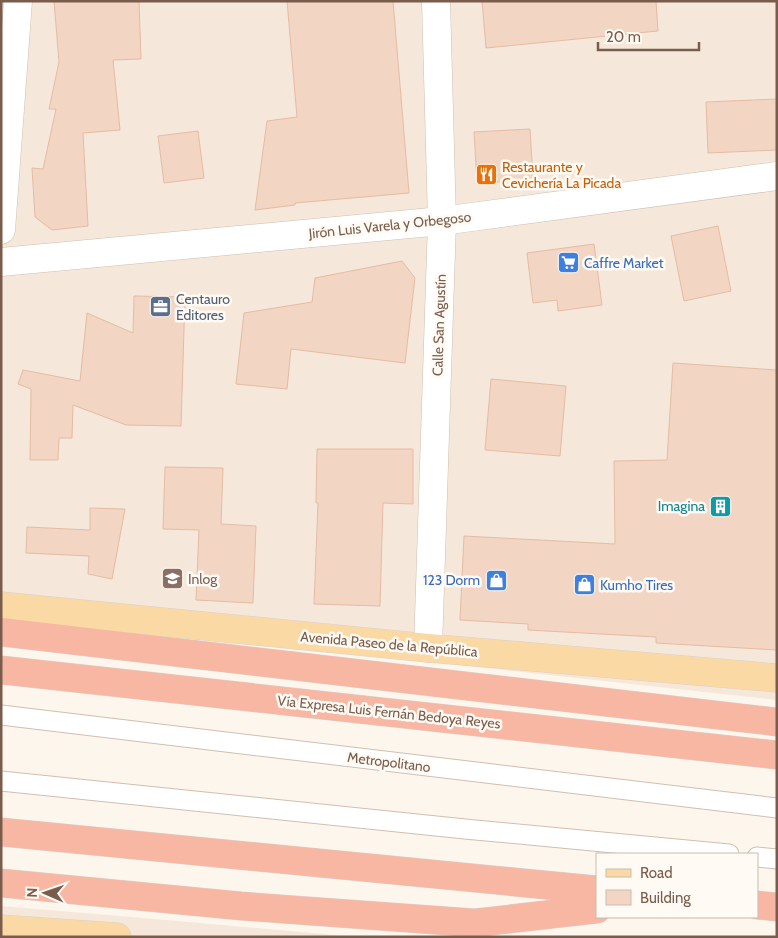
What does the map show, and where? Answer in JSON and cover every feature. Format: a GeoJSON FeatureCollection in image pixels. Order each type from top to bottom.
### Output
{"type":"FeatureCollection","features":[{"type":"Feature","properties":{"kind":"highway"},"geometry":{"type":"LineString","coordinates":[[1,632],[777,722]]}},
{"type":"Feature","properties":{"kind":"highway","name":"Vía Expresa Luis Fernán Bedoya Reyes"},"geometry":{"type":"LineString","coordinates":[[1,670],[777,755]]}},
{"type":"Feature","properties":{"kind":"highway"},"geometry":{"type":"LineString","coordinates":[[1,832],[596,890]]}},
{"type":"Feature","properties":{"kind":"highway"},"geometry":{"type":"LineString","coordinates":[[1,883],[241,906],[476,923],[596,909]]}},
{"type":"Feature","properties":{"kind":"highway"},"geometry":{"type":"LineString","coordinates":[[758,905],[777,907]]}},
{"type":"Feature","properties":{"kind":"main road","name":"Avenida Paseo de la República"},"geometry":{"type":"LineString","coordinates":[[1,606],[428,648],[777,678]]}},
{"type":"Feature","properties":{"kind":"main road"},"geometry":{"type":"LineString","coordinates":[[1,929],[117,937]]}},
{"type":"Feature","properties":{"kind":"street"},"geometry":{"type":"LineString","coordinates":[[1,230],[18,1]]}},
{"type":"Feature","properties":{"kind":"street","name":"Calle San Agustín"},"geometry":{"type":"LineString","coordinates":[[428,648],[442,221],[436,1]]}},
{"type":"Feature","properties":{"kind":"street","name":"Jirón Luis Varela y Orbegoso"},"geometry":{"type":"LineString","coordinates":[[1,262],[442,221],[777,176]]}},
{"type":"Feature","properties":{"kind":"lane","name":"Metropolitano"},"geometry":{"type":"LineString","coordinates":[[1,715],[777,808]]}},
{"type":"Feature","properties":{"kind":"lane"},"geometry":{"type":"LineString","coordinates":[[1,781],[465,830],[718,853]]}},
{"type":"Feature","properties":{"kind":"lane"},"geometry":{"type":"LineString","coordinates":[[758,857],[777,859]]}},
{"type":"Feature","properties":{"kind":"shaded area"},"geometry":{"type":"Polygon","coordinates":[[[1,1],[777,1],[777,700],[1,615],[1,1]]]}},
{"type":"Feature","properties":{"kind":"shaded area"},"geometry":{"type":"Polygon","coordinates":[[[1,906],[132,917],[358,937],[1,937],[1,906]]]}},
{"type":"Feature","properties":{"kind":"building"},"geometry":{"type":"Polygon","coordinates":[[[54,1],[139,1],[141,59],[113,60],[120,130],[83,133],[88,226],[52,230],[35,217],[32,168],[43,169],[56,109],[49,109],[59,62],[54,1]]]}},
{"type":"Feature","properties":{"kind":"building"},"geometry":{"type":"Polygon","coordinates":[[[287,1],[393,1],[409,193],[295,203],[295,205],[255,210],[267,121],[297,117],[287,1]]]}},
{"type":"Feature","properties":{"kind":"building"},"geometry":{"type":"Polygon","coordinates":[[[482,1],[656,1],[658,31],[486,48],[482,1]]]}},
{"type":"Feature","properties":{"kind":"building"},"geometry":{"type":"Polygon","coordinates":[[[777,99],[777,150],[708,153],[706,102],[777,99]]]}},
{"type":"Feature","properties":{"kind":"building"},"geometry":{"type":"Polygon","coordinates":[[[530,129],[533,180],[477,183],[474,132],[530,129]]]}},
{"type":"Feature","properties":{"kind":"building"},"geometry":{"type":"Polygon","coordinates":[[[198,131],[204,178],[164,183],[158,136],[198,131]]]}},
{"type":"Feature","properties":{"kind":"building"},"geometry":{"type":"Polygon","coordinates":[[[718,226],[731,291],[684,301],[671,236],[718,226]]]}},
{"type":"Feature","properties":{"kind":"building"},"geometry":{"type":"Polygon","coordinates":[[[594,244],[602,305],[558,311],[557,300],[533,303],[527,253],[594,244]]]}},
{"type":"Feature","properties":{"kind":"building"},"geometry":{"type":"Polygon","coordinates":[[[402,261],[415,278],[405,363],[291,349],[287,389],[236,384],[244,313],[312,302],[315,278],[402,261]]]}},
{"type":"Feature","properties":{"kind":"building"},"geometry":{"type":"Polygon","coordinates":[[[134,296],[185,297],[181,426],[126,425],[73,405],[72,438],[59,438],[58,460],[30,460],[31,389],[18,384],[23,370],[80,381],[87,313],[133,333],[134,296]]]}},
{"type":"Feature","properties":{"kind":"building"},"geometry":{"type":"Polygon","coordinates":[[[673,363],[777,370],[777,650],[656,643],[656,637],[528,630],[528,624],[460,620],[464,536],[615,544],[614,461],[667,460],[673,363]]]}},
{"type":"Feature","properties":{"kind":"building"},"geometry":{"type":"Polygon","coordinates":[[[491,379],[566,386],[560,456],[485,450],[491,379]]]}},
{"type":"Feature","properties":{"kind":"building"},"geometry":{"type":"Polygon","coordinates":[[[317,449],[413,449],[413,504],[383,503],[380,606],[314,604],[318,503],[316,503],[317,449]]]}},
{"type":"Feature","properties":{"kind":"building"},"geometry":{"type":"Polygon","coordinates":[[[165,467],[223,468],[221,524],[256,526],[253,603],[196,600],[199,530],[163,529],[165,467]]]}},
{"type":"Feature","properties":{"kind":"building"},"geometry":{"type":"Polygon","coordinates":[[[90,508],[125,509],[112,579],[88,574],[89,556],[26,553],[27,527],[90,530],[90,508]]]}},
{"type":"Feature","properties":{"kind":"place","name":"Restaurante y Cevichería La Picada"},"geometry":{"type":"Point","coordinates":[486,175]}},
{"type":"Feature","properties":{"kind":"place","name":"Caffre Market"},"geometry":{"type":"Point","coordinates":[568,263]}},
{"type":"Feature","properties":{"kind":"place","name":"Centauro Editores"},"geometry":{"type":"Point","coordinates":[160,307]}},
{"type":"Feature","properties":{"kind":"place","name":"Imagina"},"geometry":{"type":"Point","coordinates":[721,506]}},
{"type":"Feature","properties":{"kind":"place","name":"Inlog"},"geometry":{"type":"Point","coordinates":[172,579]}},
{"type":"Feature","properties":{"kind":"place","name":"123 Dorm"},"geometry":{"type":"Point","coordinates":[496,580]}},
{"type":"Feature","properties":{"kind":"place","name":"Kumho Tires"},"geometry":{"type":"Point","coordinates":[584,585]}}]}
